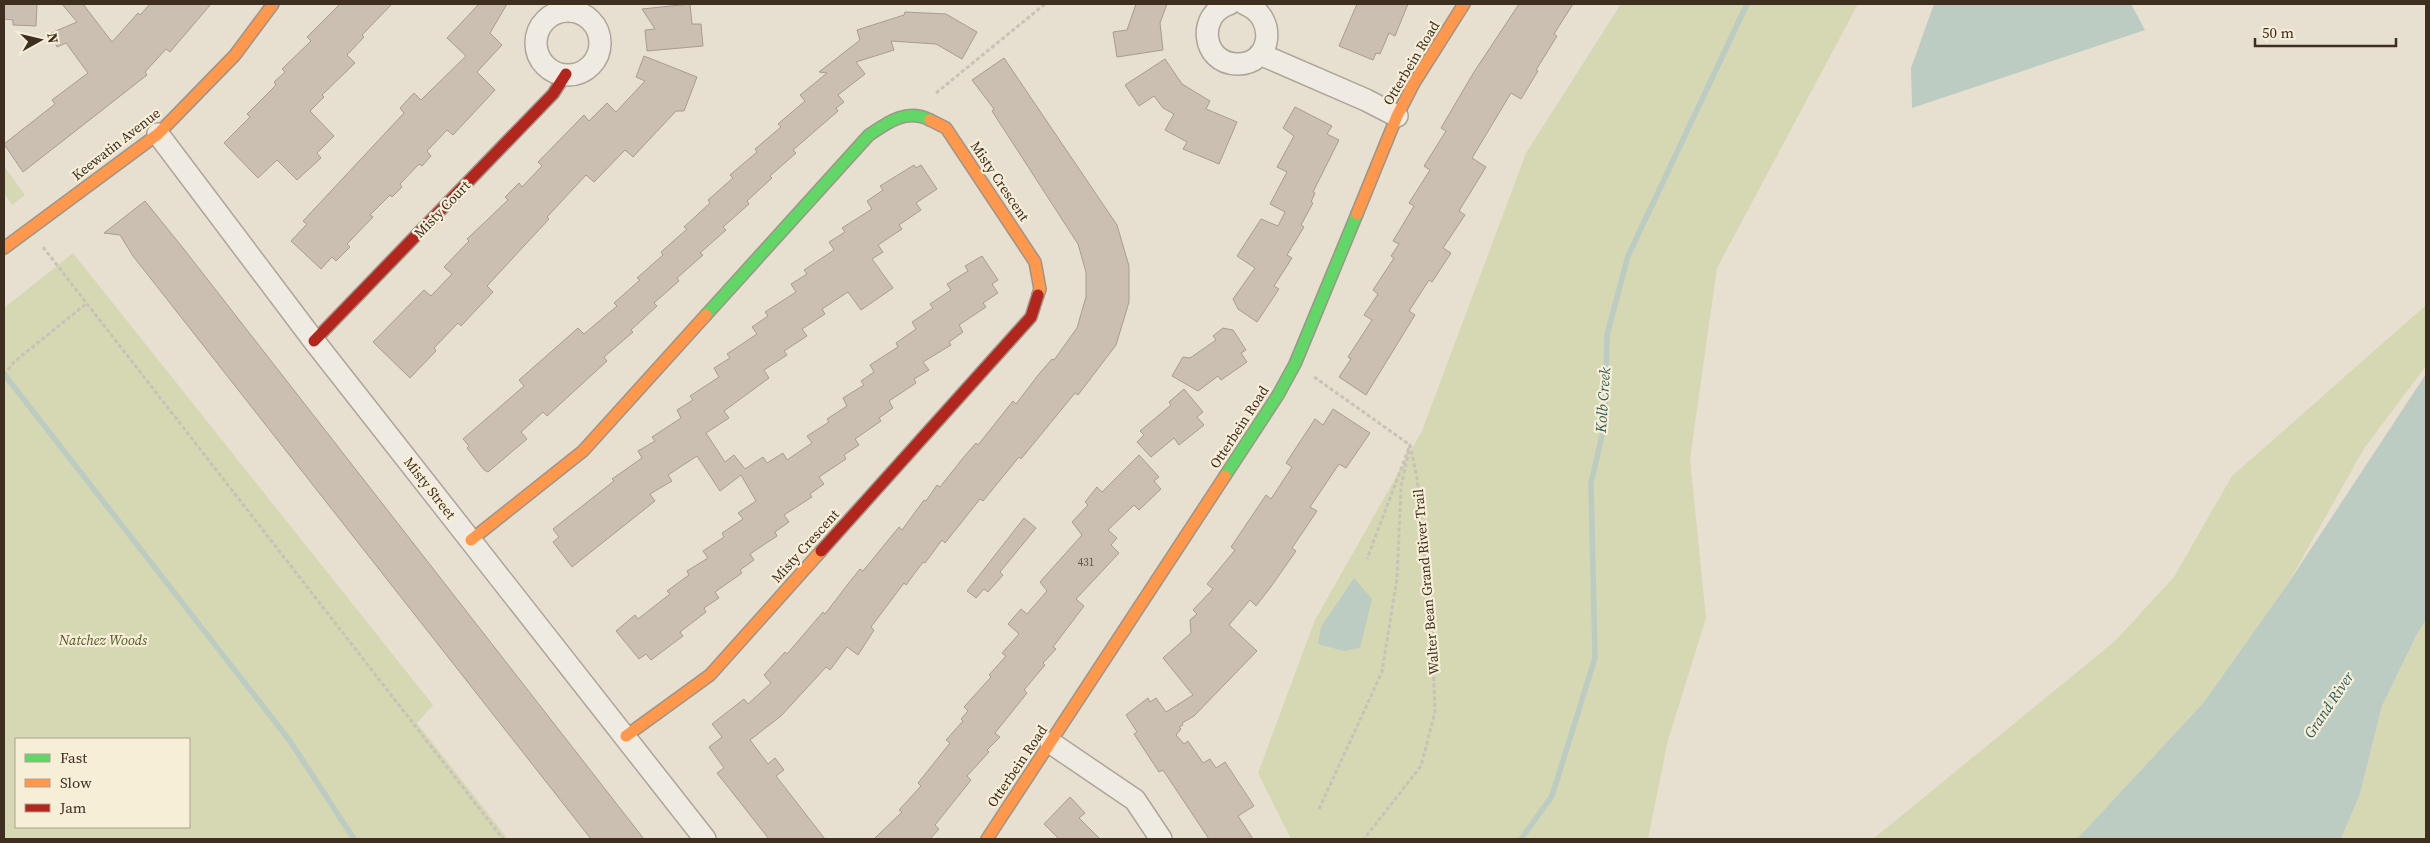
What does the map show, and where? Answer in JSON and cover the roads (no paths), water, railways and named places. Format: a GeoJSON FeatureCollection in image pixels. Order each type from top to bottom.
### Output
{"type":"FeatureCollection","features":[{"type":"Feature","properties":{"kind":"street","name":"Keewatin Avenue"},"geometry":{"type":"LineString","coordinates":[[4,248],[158,134],[235,55],[273,4]]}},
{"type":"Feature","properties":{"kind":"street"},"geometry":{"type":"LineString","coordinates":[[1229,4],[1223,6],[1211,18],[1207,28],[1209,46],[1215,55],[1223,61],[1234,64],[1251,61],[1260,54],[1268,37],[1266,23],[1261,14],[1245,4]]}},
{"type":"Feature","properties":{"kind":"street","name":"Otterbein Road"},"geometry":{"type":"LineString","coordinates":[[987,839],[1278,395],[1296,364],[1397,116],[1414,83],[1464,4]]}},
{"type":"Feature","properties":{"kind":"street"},"geometry":{"type":"LineString","coordinates":[[1260,54],[1366,100],[1397,116]]}},
{"type":"Feature","properties":{"kind":"street","name":"Misty Court"},"geometry":{"type":"LineString","coordinates":[[314,341],[553,94],[566,74]]}},
{"type":"Feature","properties":{"kind":"street","name":"Misty Crescent"},"geometry":{"type":"LineString","coordinates":[[471,540],[583,451],[870,135],[896,117],[904,116],[921,115],[946,128],[1035,262],[1040,289],[1031,317],[710,675],[626,736]]}},
{"type":"Feature","properties":{"kind":"street","name":"Misty Street"},"geometry":{"type":"LineString","coordinates":[[158,134],[314,341],[705,839]]}},
{"type":"Feature","properties":{"kind":"street"},"geometry":{"type":"LineString","coordinates":[[1051,743],[1135,800],[1161,839]]}},
{"type":"Feature","properties":{"kind":"water"},"geometry":{"type":"Polygon","coordinates":[[[1934,4],[2131,4],[2145,30],[1912,108],[1911,68],[1934,4]]]}},
{"type":"Feature","properties":{"kind":"water","name":"Grand River"},"geometry":{"type":"Polygon","coordinates":[[[2426,374],[2426,620],[2417,634],[2382,706],[2360,794],[2341,839],[2077,839],[2204,702],[2287,585],[2426,374]]]}},
{"type":"Feature","properties":{"kind":"water"},"geometry":{"type":"Polygon","coordinates":[[[1354,578],[1372,599],[1360,648],[1344,651],[1318,644],[1321,627],[1354,578]]]}},
{"type":"Feature","properties":{"kind":"waterway","name":"Kolb Creek"},"geometry":{"type":"LineString","coordinates":[[1521,839],[1552,796],[1595,658],[1591,483],[1605,423],[1607,335],[1628,256],[1747,4]]}},
{"type":"Feature","properties":{"kind":"waterway"},"geometry":{"type":"LineString","coordinates":[[4,374],[290,741],[354,839]]}},
{"type":"Feature","properties":{"kind":"park label","name":"Natchez Woods"},"geometry":{"type":"Point","coordinates":[103,640]}}]}
